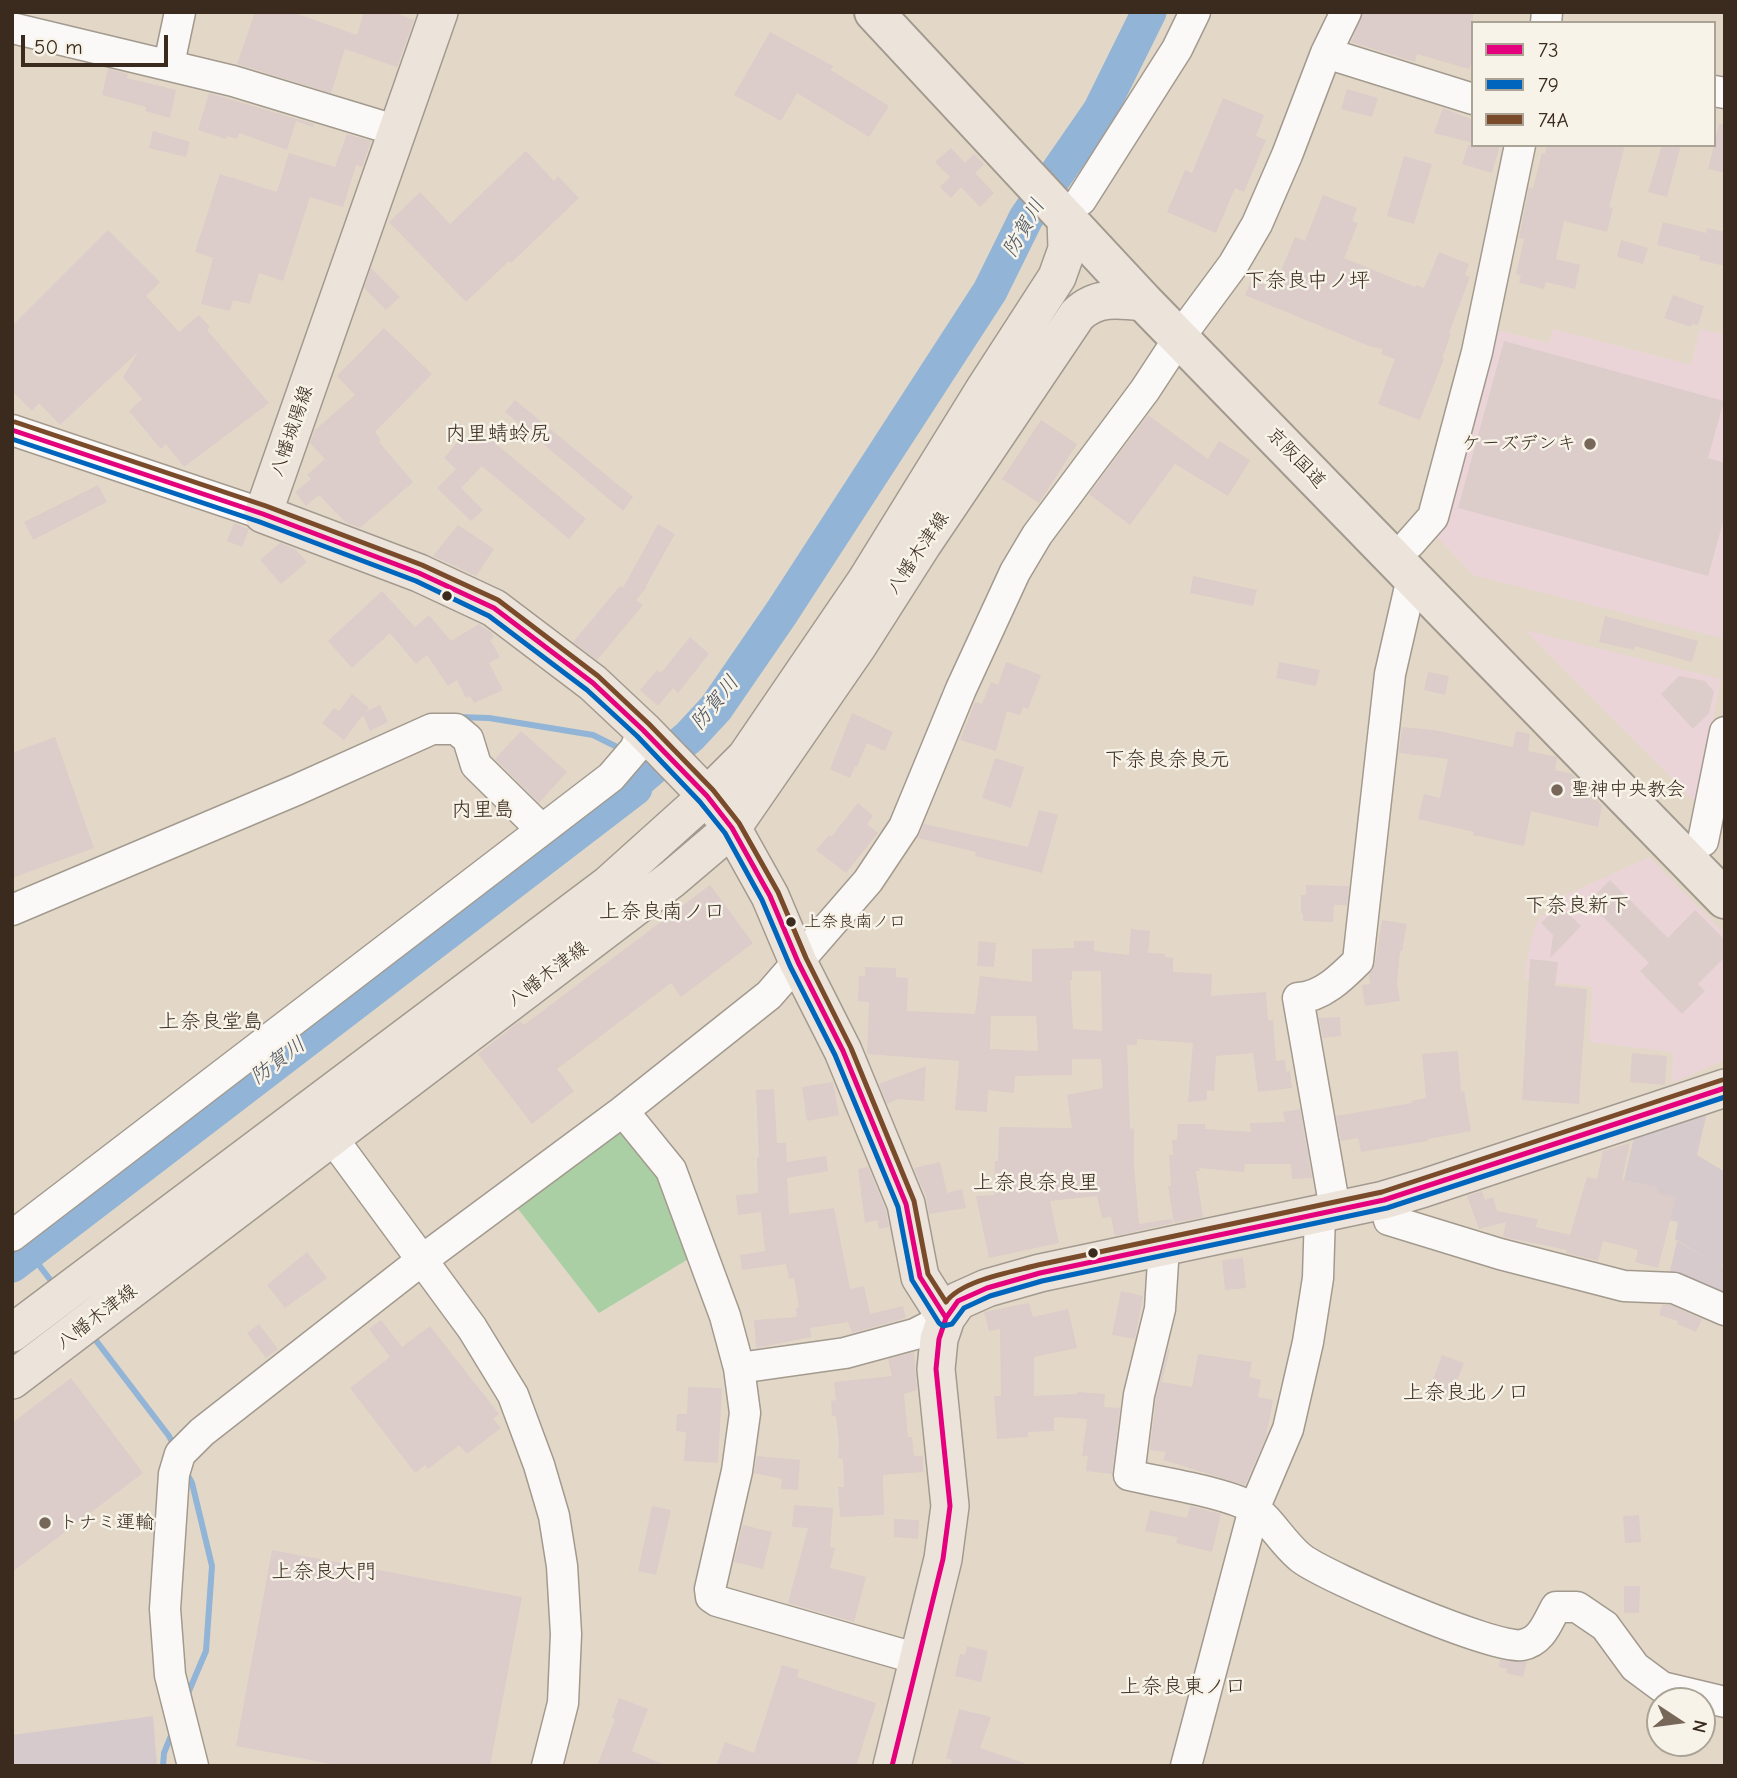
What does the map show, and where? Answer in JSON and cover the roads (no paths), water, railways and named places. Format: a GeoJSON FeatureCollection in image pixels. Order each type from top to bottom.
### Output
{"type":"FeatureCollection","features":[{"type":"Feature","properties":{"kind":"highway","name":"京阪国道"},"geometry":{"type":"LineString","coordinates":[[874,12],[1071,206],[1411,560],[1725,899]]}},
{"type":"Feature","properties":{"kind":"highway","name":"京阪国道"},"geometry":{"type":"LineString","coordinates":[[906,12],[1035,171]]}},
{"type":"Feature","properties":{"kind":"highway","name":"京阪国道"},"geometry":{"type":"LineString","coordinates":[[1071,206],[1143,302],[1186,328]]}},
{"type":"Feature","properties":{"kind":"highway","name":"京阪国道"},"geometry":{"type":"LineString","coordinates":[[1411,560],[1714,852]]}},
{"type":"Feature","properties":{"kind":"main road","name":"八幡城陽線"},"geometry":{"type":"LineString","coordinates":[[263,514],[439,12]]}},
{"type":"Feature","properties":{"kind":"main road","name":"八幡木津線"},"geometry":{"type":"LineString","coordinates":[[12,1333],[608,885],[697,786],[746,757],[866,581],[984,390],[1058,277],[1067,249],[1071,206]]}},
{"type":"Feature","properties":{"kind":"main road","name":"八幡木津線"},"geometry":{"type":"LineString","coordinates":[[12,1380],[333,1139],[672,879],[732,828],[857,647],[922,545],[1077,315],[1085,307],[1106,299],[1143,302]]}},
{"type":"Feature","properties":{"kind":"main road"},"geometry":{"type":"LineString","coordinates":[[263,514],[419,573],[494,608],[593,683],[697,786],[732,828],[770,896],[798,962],[842,1051],[906,1205],[920,1277],[946,1318]]}},
{"type":"Feature","properties":{"kind":"main road"},"geometry":{"type":"LineString","coordinates":[[892,1766],[943,1559],[950,1506],[936,1369],[939,1339],[946,1318],[958,1301],[987,1288],[1040,1273],[1384,1200],[1725,1088]]}},
{"type":"Feature","properties":{"kind":"street"},"geometry":{"type":"LineString","coordinates":[[169,64],[180,12]]}},
{"type":"Feature","properties":{"kind":"street"},"geometry":{"type":"LineString","coordinates":[[1071,206],[1177,49],[1195,12]]}},
{"type":"Feature","properties":{"kind":"street"},"geometry":{"type":"LineString","coordinates":[[193,1766],[170,1675],[165,1609],[174,1474],[180,1454],[202,1432],[422,1260],[623,1111],[769,995],[868,881],[904,827],[966,678],[1015,572],[1037,536],[1233,265],[1257,224],[1326,53],[1346,12]]}},
{"type":"Feature","properties":{"kind":"street"},"geometry":{"type":"LineString","coordinates":[[12,28],[233,81],[398,131]]}},
{"type":"Feature","properties":{"kind":"street"},"geometry":{"type":"LineString","coordinates":[[1326,53],[1471,98]]}},
{"type":"Feature","properties":{"kind":"street"},"geometry":{"type":"LineString","coordinates":[[1186,1766],[1254,1509],[1288,1429],[1308,1342],[1318,1278],[1327,1211],[1298,998],[1307,997],[1337,982],[1358,961],[1390,674],[1411,560],[1433,517],[1477,352],[1520,147]]}},
{"type":"Feature","properties":{"kind":"street"},"geometry":{"type":"LineString","coordinates":[[12,430],[263,514]]}},
{"type":"Feature","properties":{"kind":"street"},"geometry":{"type":"LineString","coordinates":[[12,910],[296,790],[432,729],[456,729],[468,739],[476,765],[542,831]]}},
{"type":"Feature","properties":{"kind":"street"},"geometry":{"type":"LineString","coordinates":[[12,1236],[611,777],[635,749],[643,730]]}},
{"type":"Feature","properties":{"kind":"street"},"geometry":{"type":"LineString","coordinates":[[1714,852],[1725,732]]}},
{"type":"Feature","properties":{"kind":"street"},"geometry":{"type":"LineString","coordinates":[[356,1074],[333,1108],[333,1139],[471,1328],[513,1395],[539,1465],[554,1516],[562,1566],[566,1634],[563,1703],[547,1766]]}},
{"type":"Feature","properties":{"kind":"street"},"geometry":{"type":"LineString","coordinates":[[623,1111],[671,1170],[725,1315],[739,1368],[745,1413],[737,1471],[710,1589],[711,1597],[918,1659]]}},
{"type":"Feature","properties":{"kind":"street"},"geometry":{"type":"LineString","coordinates":[[1384,1200],[1389,1220],[1500,1254],[1624,1286],[1674,1288],[1725,1310]]}},
{"type":"Feature","properties":{"kind":"street"},"geometry":{"type":"LineString","coordinates":[[1164,1247],[1160,1309],[1139,1395],[1129,1475],[1230,1499],[1254,1509],[1302,1559],[1370,1594],[1495,1643],[1521,1646],[1539,1638],[1556,1607],[1577,1607],[1605,1626],[1635,1667],[1662,1687],[1725,1702]]}},
{"type":"Feature","properties":{"kind":"street"},"geometry":{"type":"LineString","coordinates":[[739,1368],[845,1353],[915,1334],[946,1318]]}},
{"type":"Feature","properties":{"kind":"waterway","name":"防賀川"},"geometry":{"type":"LineString","coordinates":[[12,1265],[635,788],[636,782],[690,736],[716,708],[782,612],[990,291],[1026,218],[1100,111],[1149,12]]}},
{"type":"Feature","properties":{"kind":"waterway"},"geometry":{"type":"LineString","coordinates":[[457,717],[489,718],[593,735],[622,752]]}},
{"type":"Feature","properties":{"kind":"waterway"},"geometry":{"type":"LineString","coordinates":[[632,763],[645,777]]}},
{"type":"Feature","properties":{"kind":"waterway"},"geometry":{"type":"LineString","coordinates":[[29,1252],[55,1286]]}},
{"type":"Feature","properties":{"kind":"waterway"},"geometry":{"type":"LineString","coordinates":[[91,1334],[174,1446]]}},
{"type":"Feature","properties":{"kind":"waterway"},"geometry":{"type":"LineString","coordinates":[[186,1472],[192,1483],[212,1566],[206,1651],[186,1698]]}},
{"type":"Feature","properties":{"kind":"waterway"},"geometry":{"type":"LineString","coordinates":[[163,1766],[164,1753],[173,1731]]}},
{"type":"Feature","properties":{"kind":"place","name":"ケーズデンキ"},"geometry":{"type":"Point","coordinates":[1590,444]}},
{"type":"Feature","properties":{"kind":"place","name":"聖神中央教会"},"geometry":{"type":"Point","coordinates":[1557,790]}},
{"type":"Feature","properties":{"kind":"place","name":"上奈良南ノ口"},"geometry":{"type":"Point","coordinates":[791,922]}},
{"type":"Feature","properties":{"kind":"place","name":"トナミ運輸"},"geometry":{"type":"Point","coordinates":[45,1523]}},
{"type":"Feature","properties":{"kind":"district","name":"下奈良中ノ坪"},"geometry":{"type":"Point","coordinates":[1307,281]}},
{"type":"Feature","properties":{"kind":"district","name":"内里蜻蛉尻"},"geometry":{"type":"Point","coordinates":[498,434]}},
{"type":"Feature","properties":{"kind":"district","name":"下奈良奈良元"},"geometry":{"type":"Point","coordinates":[1167,760]}},
{"type":"Feature","properties":{"kind":"district","name":"内里島"},"geometry":{"type":"Point","coordinates":[483,810]}},
{"type":"Feature","properties":{"kind":"district","name":"下奈良新下"},"geometry":{"type":"Point","coordinates":[1577,906]}},
{"type":"Feature","properties":{"kind":"district","name":"上奈良南ノ口"},"geometry":{"type":"Point","coordinates":[662,912]}},
{"type":"Feature","properties":{"kind":"district","name":"上奈良堂島"},"geometry":{"type":"Point","coordinates":[211,1022]}},
{"type":"Feature","properties":{"kind":"district","name":"上奈良奈良里"},"geometry":{"type":"Point","coordinates":[1036,1183]}},
{"type":"Feature","properties":{"kind":"district","name":"上奈良北ノ口"},"geometry":{"type":"Point","coordinates":[1466,1393]}},
{"type":"Feature","properties":{"kind":"district","name":"上奈良大門"},"geometry":{"type":"Point","coordinates":[324,1572]}},
{"type":"Feature","properties":{"kind":"district","name":"上奈良東ノ口"},"geometry":{"type":"Point","coordinates":[1183,1687]}}]}
